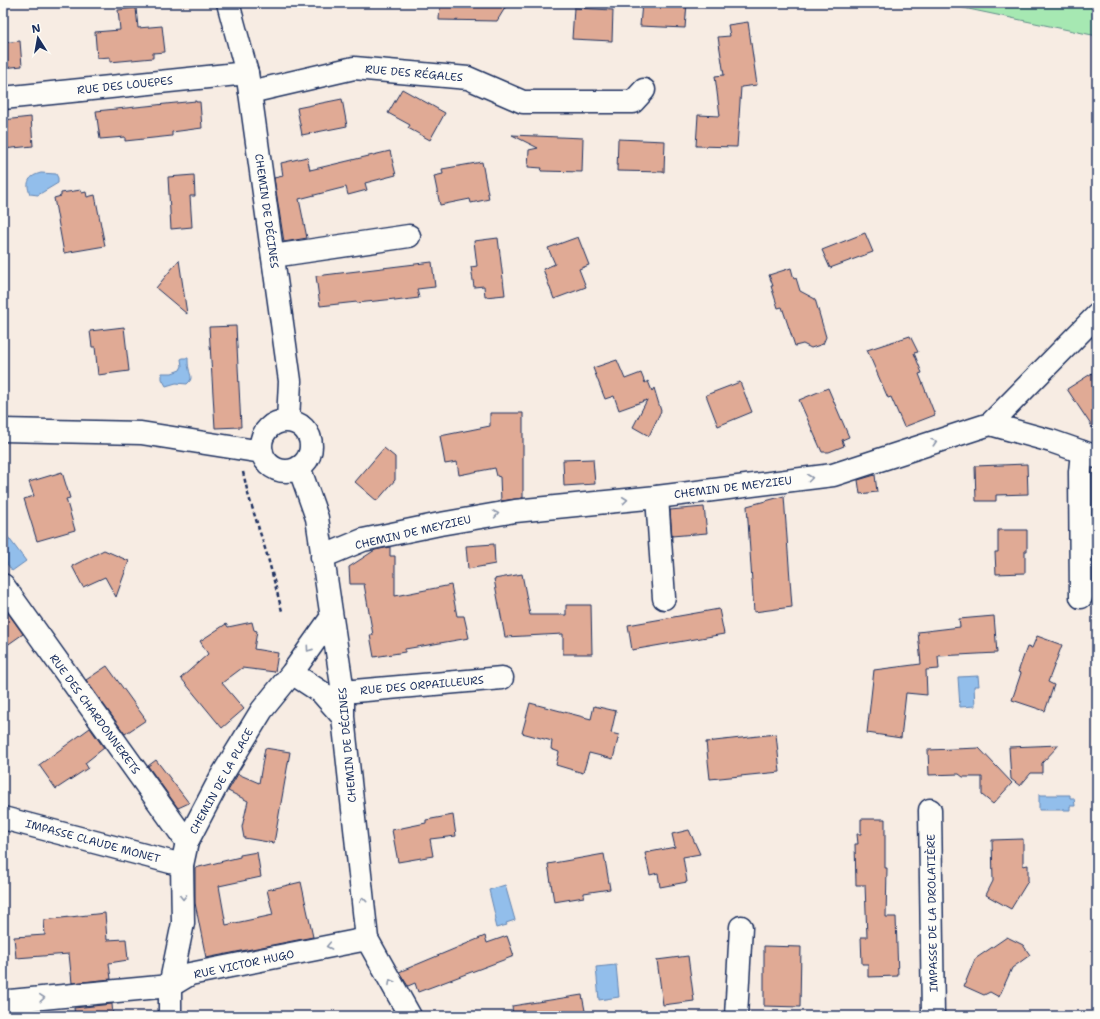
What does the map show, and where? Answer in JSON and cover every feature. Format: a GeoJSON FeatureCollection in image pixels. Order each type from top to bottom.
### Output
{"type":"FeatureCollection","features":[{"type":"Feature","properties":{"kind":"street","name":"CHEMIN DE DÉCINES"},"geometry":{"type":"LineString","coordinates":[[228,3],[248,83],[274,256],[290,381],[288,421]]}},
{"type":"Feature","properties":{"kind":"street","name":"RUE DES RÉGALES"},"geometry":{"type":"LineString","coordinates":[[248,83],[354,68],[468,78],[523,102],[633,102],[644,90]]}},
{"type":"Feature","properties":{"kind":"street","name":"RUE DES LOUEPES"},"geometry":{"type":"LineString","coordinates":[[3,98],[248,83]]}},
{"type":"Feature","properties":{"kind":"street"},"geometry":{"type":"LineString","coordinates":[[274,256],[409,236]]}},
{"type":"Feature","properties":{"kind":"street","name":"CHEMIN DE MEYZIEU"},"geometry":{"type":"LineString","coordinates":[[322,557],[363,540],[440,524],[515,511],[657,497],[833,475],[990,424],[1097,315]]}},
{"type":"Feature","properties":{"kind":"street"},"geometry":{"type":"LineString","coordinates":[[288,421],[296,423],[308,433],[311,448],[309,456],[299,467],[292,470],[276,469],[265,459],[262,452],[261,444],[263,436],[273,424],[288,421]]}},
{"type":"Feature","properties":{"kind":"street"},"geometry":{"type":"LineString","coordinates":[[990,424],[1051,441],[1090,455],[1080,472],[1081,597]]}},
{"type":"Feature","properties":{"kind":"street"},"geometry":{"type":"LineString","coordinates":[[3,430],[141,433],[262,452]]}},
{"type":"Feature","properties":{"kind":"street","name":"CHEMIN DE DÉCINES"},"geometry":{"type":"LineString","coordinates":[[299,467],[316,518],[343,692],[343,717],[367,939],[410,1016]]}},
{"type":"Feature","properties":{"kind":"street"},"geometry":{"type":"LineString","coordinates":[[657,497],[664,598]]}},
{"type":"Feature","properties":{"kind":"street","name":"RUE DES CHARDONNERETS"},"geometry":{"type":"LineString","coordinates":[[3,585],[187,842]]}},
{"type":"Feature","properties":{"kind":"street","name":"CHEMIN DE LA PLACE"},"geometry":{"type":"LineString","coordinates":[[170,1016],[170,986],[184,923],[182,865],[187,842],[221,777],[258,716],[292,673],[331,618]]}},
{"type":"Feature","properties":{"kind":"street"},"geometry":{"type":"LineString","coordinates":[[292,673],[321,692],[343,717]]}},
{"type":"Feature","properties":{"kind":"street","name":"RUE DES ORPAILLEURS"},"geometry":{"type":"LineString","coordinates":[[343,692],[502,678]]}},
{"type":"Feature","properties":{"kind":"street","name":"IMPASSE DE LA DROLATIÈRE"},"geometry":{"type":"LineString","coordinates":[[930,810],[933,1016]]}},
{"type":"Feature","properties":{"kind":"street","name":"IMPASSE CLAUDE MONET"},"geometry":{"type":"LineString","coordinates":[[3,818],[182,865]]}},
{"type":"Feature","properties":{"kind":"street"},"geometry":{"type":"LineString","coordinates":[[736,1016],[741,927]]}},
{"type":"Feature","properties":{"kind":"street","name":"RUE VICTOR HUGO"},"geometry":{"type":"LineString","coordinates":[[3,1000],[170,986],[190,974],[367,939]]}},
{"type":"Feature","properties":{"kind":"path"},"geometry":{"type":"LineString","coordinates":[[238,448],[248,494],[268,558],[282,611]]}},
{"type":"Feature","properties":{"kind":"green space"},"geometry":{"type":"Polygon","coordinates":[[[940,3],[1097,3],[1097,36],[940,3]]]}},
{"type":"Feature","properties":{"kind":"water"},"geometry":{"type":"Polygon","coordinates":[[[41,173],[56,174],[58,183],[38,195],[30,194],[28,186],[29,180],[41,173]]]}},
{"type":"Feature","properties":{"kind":"water"},"geometry":{"type":"Polygon","coordinates":[[[188,358],[188,367],[191,377],[190,380],[187,384],[176,383],[166,386],[162,379],[162,373],[172,373],[180,370],[182,366],[181,359],[188,358]]]}},
{"type":"Feature","properties":{"kind":"water"},"geometry":{"type":"Polygon","coordinates":[[[5,533],[26,561],[12,571],[3,558],[3,535],[5,533]]]}},
{"type":"Feature","properties":{"kind":"water"},"geometry":{"type":"Polygon","coordinates":[[[978,676],[979,686],[974,686],[975,706],[960,707],[958,677],[978,676]]]}},
{"type":"Feature","properties":{"kind":"water"},"geometry":{"type":"Polygon","coordinates":[[[1039,795],[1070,795],[1070,798],[1074,798],[1075,806],[1070,806],[1070,810],[1039,810],[1039,795]]]}},
{"type":"Feature","properties":{"kind":"water"},"geometry":{"type":"Polygon","coordinates":[[[505,885],[515,920],[506,923],[507,925],[496,928],[494,920],[496,919],[489,890],[505,885]]]}},
{"type":"Feature","properties":{"kind":"water"},"geometry":{"type":"Polygon","coordinates":[[[616,965],[619,997],[599,1000],[596,967],[616,965]]]}},
{"type":"Feature","properties":{"kind":"building"},"geometry":{"type":"Polygon","coordinates":[[[440,3],[508,3],[497,21],[439,20],[440,3]]]}},
{"type":"Feature","properties":{"kind":"building"},"geometry":{"type":"Polygon","coordinates":[[[642,3],[687,3],[685,28],[640,26],[642,3]]]}},
{"type":"Feature","properties":{"kind":"building"},"geometry":{"type":"Polygon","coordinates":[[[136,8],[138,28],[162,26],[165,52],[153,53],[153,58],[110,62],[110,57],[97,58],[95,32],[120,30],[118,10],[136,8]]]}},
{"type":"Feature","properties":{"kind":"building"},"geometry":{"type":"Polygon","coordinates":[[[574,8],[613,10],[612,41],[572,39],[574,8]]]}},
{"type":"Feature","properties":{"kind":"building"},"geometry":{"type":"Polygon","coordinates":[[[748,22],[757,85],[741,87],[737,147],[696,146],[698,115],[720,116],[715,76],[724,75],[718,37],[730,36],[728,25],[748,22]]]}},
{"type":"Feature","properties":{"kind":"building"},"geometry":{"type":"Polygon","coordinates":[[[20,41],[22,66],[3,68],[3,43],[20,41]]]}},
{"type":"Feature","properties":{"kind":"building"},"geometry":{"type":"Polygon","coordinates":[[[402,89],[445,113],[430,140],[408,128],[410,125],[388,113],[402,89]]]}},
{"type":"Feature","properties":{"kind":"building"},"geometry":{"type":"Polygon","coordinates":[[[342,99],[347,126],[302,135],[297,108],[342,99]]]}},
{"type":"Feature","properties":{"kind":"building"},"geometry":{"type":"Polygon","coordinates":[[[196,101],[200,102],[202,128],[172,132],[172,136],[125,141],[125,137],[100,139],[96,111],[196,101]]]}},
{"type":"Feature","properties":{"kind":"building"},"geometry":{"type":"Polygon","coordinates":[[[31,117],[33,146],[3,149],[3,120],[31,117]]]}},
{"type":"Feature","properties":{"kind":"building"},"geometry":{"type":"Polygon","coordinates":[[[512,135],[583,138],[582,172],[541,171],[542,168],[528,167],[529,150],[538,148],[512,135]]]}},
{"type":"Feature","properties":{"kind":"building"},"geometry":{"type":"Polygon","coordinates":[[[618,139],[665,141],[664,172],[617,171],[618,139]]]}},
{"type":"Feature","properties":{"kind":"building"},"geometry":{"type":"Polygon","coordinates":[[[390,151],[396,175],[365,183],[367,190],[348,195],[346,187],[299,199],[307,238],[284,242],[274,178],[283,176],[281,163],[307,157],[310,170],[390,151]]]}},
{"type":"Feature","properties":{"kind":"building"},"geometry":{"type":"Polygon","coordinates":[[[482,162],[489,199],[471,203],[470,199],[440,205],[434,176],[443,174],[442,169],[482,162]]]}},
{"type":"Feature","properties":{"kind":"building"},"geometry":{"type":"Polygon","coordinates":[[[194,175],[195,196],[190,196],[192,227],[171,229],[168,177],[194,175]]]}},
{"type":"Feature","properties":{"kind":"building"},"geometry":{"type":"Polygon","coordinates":[[[81,190],[82,193],[86,192],[87,197],[95,195],[105,246],[64,253],[54,198],[61,196],[61,193],[81,190]]]}},
{"type":"Feature","properties":{"kind":"building"},"geometry":{"type":"Polygon","coordinates":[[[865,233],[873,252],[830,268],[822,250],[865,233]]]}},
{"type":"Feature","properties":{"kind":"building"},"geometry":{"type":"Polygon","coordinates":[[[578,237],[589,265],[579,269],[586,287],[554,299],[543,269],[555,264],[548,248],[578,237]]]}},
{"type":"Feature","properties":{"kind":"building"},"geometry":{"type":"Polygon","coordinates":[[[498,238],[505,295],[485,297],[484,286],[474,287],[471,267],[477,266],[474,241],[498,238]]]}},
{"type":"Feature","properties":{"kind":"building"},"geometry":{"type":"Polygon","coordinates":[[[179,260],[187,314],[156,288],[179,260]]]}},
{"type":"Feature","properties":{"kind":"building"},"geometry":{"type":"Polygon","coordinates":[[[432,262],[435,287],[417,289],[419,298],[320,306],[316,276],[432,262]]]}},
{"type":"Feature","properties":{"kind":"building"},"geometry":{"type":"Polygon","coordinates":[[[791,268],[794,279],[796,278],[800,291],[815,299],[826,337],[823,344],[811,348],[803,344],[795,346],[782,307],[778,308],[771,286],[773,286],[769,275],[791,268]]]}},
{"type":"Feature","properties":{"kind":"building"},"geometry":{"type":"Polygon","coordinates":[[[236,326],[241,427],[215,428],[209,327],[236,326]]]}},
{"type":"Feature","properties":{"kind":"building"},"geometry":{"type":"Polygon","coordinates":[[[124,327],[129,371],[98,375],[95,347],[92,347],[90,331],[124,327]]]}},
{"type":"Feature","properties":{"kind":"building"},"geometry":{"type":"Polygon","coordinates":[[[910,336],[918,352],[914,353],[922,373],[919,374],[935,415],[904,427],[891,397],[888,398],[867,350],[910,336]]]}},
{"type":"Feature","properties":{"kind":"building"},"geometry":{"type":"Polygon","coordinates":[[[617,360],[625,379],[641,373],[645,383],[648,381],[652,391],[654,388],[661,411],[649,436],[633,427],[647,400],[619,410],[614,396],[605,399],[593,368],[617,360]]]}},
{"type":"Feature","properties":{"kind":"building"},"geometry":{"type":"Polygon","coordinates":[[[1097,370],[1097,434],[1067,389],[1097,370]]]}},
{"type":"Feature","properties":{"kind":"building"},"geometry":{"type":"Polygon","coordinates":[[[740,382],[752,412],[718,426],[706,395],[740,382]]]}},
{"type":"Feature","properties":{"kind":"building"},"geometry":{"type":"Polygon","coordinates":[[[828,388],[849,437],[842,440],[844,446],[829,452],[822,452],[799,400],[828,388]]]}},
{"type":"Feature","properties":{"kind":"building"},"geometry":{"type":"Polygon","coordinates":[[[490,413],[523,413],[523,498],[501,501],[500,477],[497,476],[495,468],[459,475],[457,462],[445,464],[440,436],[490,426],[490,413]]]}},
{"type":"Feature","properties":{"kind":"building"},"geometry":{"type":"Polygon","coordinates":[[[384,448],[395,457],[395,480],[377,501],[355,482],[384,448]]]}},
{"type":"Feature","properties":{"kind":"building"},"geometry":{"type":"Polygon","coordinates":[[[593,459],[595,484],[564,486],[563,460],[593,459]]]}},
{"type":"Feature","properties":{"kind":"building"},"geometry":{"type":"Polygon","coordinates":[[[1027,464],[1028,494],[996,495],[996,501],[976,501],[975,466],[1027,464]]]}},
{"type":"Feature","properties":{"kind":"building"},"geometry":{"type":"Polygon","coordinates":[[[62,472],[70,498],[66,499],[75,530],[37,541],[24,499],[34,496],[29,482],[62,472]]]}},
{"type":"Feature","properties":{"kind":"building"},"geometry":{"type":"Polygon","coordinates":[[[875,475],[877,492],[860,494],[858,480],[875,475]]]}},
{"type":"Feature","properties":{"kind":"building"},"geometry":{"type":"Polygon","coordinates":[[[784,496],[792,607],[754,612],[747,506],[784,496]]]}},
{"type":"Feature","properties":{"kind":"building"},"geometry":{"type":"Polygon","coordinates":[[[704,507],[707,533],[672,536],[670,510],[704,507]]]}},
{"type":"Feature","properties":{"kind":"building"},"geometry":{"type":"Polygon","coordinates":[[[998,530],[1027,530],[1025,573],[996,574],[995,552],[998,552],[998,530]]]}},
{"type":"Feature","properties":{"kind":"building"},"geometry":{"type":"Polygon","coordinates":[[[494,544],[495,564],[468,569],[466,546],[494,544]]]}},
{"type":"Feature","properties":{"kind":"building"},"geometry":{"type":"Polygon","coordinates":[[[390,547],[390,556],[395,556],[395,596],[451,585],[457,616],[464,616],[469,638],[405,649],[405,652],[374,657],[370,635],[373,635],[364,584],[350,584],[349,567],[375,550],[390,547]]]}},
{"type":"Feature","properties":{"kind":"building"},"geometry":{"type":"Polygon","coordinates":[[[104,550],[129,561],[116,597],[105,577],[83,587],[72,566],[104,550]]]}},
{"type":"Feature","properties":{"kind":"building"},"geometry":{"type":"Polygon","coordinates":[[[522,574],[530,615],[566,615],[566,605],[591,605],[592,654],[563,654],[563,634],[505,637],[494,579],[522,574]]]}},
{"type":"Feature","properties":{"kind":"building"},"geometry":{"type":"Polygon","coordinates":[[[3,606],[23,634],[3,648],[3,606]]]}},
{"type":"Feature","properties":{"kind":"building"},"geometry":{"type":"Polygon","coordinates":[[[719,609],[724,634],[632,650],[628,625],[719,609]]]}},
{"type":"Feature","properties":{"kind":"building"},"geometry":{"type":"Polygon","coordinates":[[[994,616],[997,653],[938,656],[939,669],[926,670],[927,695],[906,693],[901,738],[867,733],[874,670],[921,664],[918,632],[960,627],[959,619],[994,616]]]}},
{"type":"Feature","properties":{"kind":"building"},"geometry":{"type":"Polygon","coordinates":[[[252,622],[254,630],[257,631],[254,649],[278,653],[275,672],[242,668],[222,683],[244,709],[222,728],[181,678],[208,654],[200,641],[226,624],[228,627],[252,622]]]}},
{"type":"Feature","properties":{"kind":"building"},"geometry":{"type":"Polygon","coordinates":[[[1037,636],[1062,645],[1048,682],[1054,685],[1045,711],[1012,700],[1021,673],[1018,672],[1027,647],[1032,648],[1037,636]]]}},
{"type":"Feature","properties":{"kind":"building"},"geometry":{"type":"Polygon","coordinates":[[[107,666],[146,720],[125,734],[86,680],[107,666]]]}},
{"type":"Feature","properties":{"kind":"building"},"geometry":{"type":"Polygon","coordinates":[[[530,703],[591,719],[594,706],[616,711],[611,733],[619,735],[613,759],[589,753],[583,773],[556,765],[559,752],[551,749],[552,741],[522,733],[530,703]]]}},
{"type":"Feature","properties":{"kind":"building"},"geometry":{"type":"Polygon","coordinates":[[[90,728],[104,748],[85,763],[88,768],[56,789],[39,765],[90,728]]]}},
{"type":"Feature","properties":{"kind":"building"},"geometry":{"type":"Polygon","coordinates":[[[776,734],[780,772],[710,779],[706,742],[776,734]]]}},
{"type":"Feature","properties":{"kind":"building"},"geometry":{"type":"Polygon","coordinates":[[[1059,745],[1042,763],[1042,773],[1031,773],[1020,786],[1011,779],[1009,747],[1059,745]]]}},
{"type":"Feature","properties":{"kind":"building"},"geometry":{"type":"Polygon","coordinates":[[[265,748],[290,752],[274,843],[244,838],[242,827],[248,801],[228,791],[238,774],[259,783],[265,748]]]}},
{"type":"Feature","properties":{"kind":"building"},"geometry":{"type":"Polygon","coordinates":[[[979,748],[1012,783],[993,804],[982,795],[982,777],[963,777],[959,774],[929,775],[928,750],[979,748]]]}},
{"type":"Feature","properties":{"kind":"building"},"geometry":{"type":"Polygon","coordinates":[[[156,760],[189,803],[178,808],[148,766],[156,760]]]}},
{"type":"Feature","properties":{"kind":"building"},"geometry":{"type":"Polygon","coordinates":[[[453,815],[456,836],[430,839],[433,856],[398,862],[392,830],[426,823],[426,820],[453,815]]]}},
{"type":"Feature","properties":{"kind":"building"},"geometry":{"type":"Polygon","coordinates":[[[861,819],[885,819],[885,868],[887,868],[886,917],[896,917],[898,976],[868,977],[868,964],[862,964],[861,937],[867,937],[865,885],[856,885],[855,844],[858,844],[857,834],[861,834],[861,819]]]}},
{"type":"Feature","properties":{"kind":"building"},"geometry":{"type":"Polygon","coordinates":[[[689,830],[700,854],[683,857],[687,882],[660,887],[658,873],[650,875],[645,853],[675,847],[672,834],[689,830]]]}},
{"type":"Feature","properties":{"kind":"building"},"geometry":{"type":"Polygon","coordinates":[[[1023,839],[1023,866],[1028,865],[1028,881],[1011,909],[986,895],[993,881],[992,840],[1023,839]]]}},
{"type":"Feature","properties":{"kind":"building"},"geometry":{"type":"Polygon","coordinates":[[[257,852],[261,877],[219,886],[226,925],[273,915],[267,890],[301,882],[313,937],[206,958],[195,903],[195,868],[240,857],[240,855],[257,852]]]}},
{"type":"Feature","properties":{"kind":"building"},"geometry":{"type":"Polygon","coordinates":[[[604,854],[610,889],[584,893],[584,897],[554,902],[548,864],[604,854]]]}},
{"type":"Feature","properties":{"kind":"building"},"geometry":{"type":"Polygon","coordinates":[[[105,913],[107,940],[126,939],[128,960],[109,963],[111,979],[72,983],[69,954],[16,958],[14,937],[45,935],[44,920],[105,913]]]}},
{"type":"Feature","properties":{"kind":"building"},"geometry":{"type":"Polygon","coordinates":[[[485,936],[487,943],[507,936],[514,956],[418,992],[415,983],[408,986],[399,972],[485,936]]]}},
{"type":"Feature","properties":{"kind":"building"},"geometry":{"type":"Polygon","coordinates":[[[1007,937],[1023,945],[1030,955],[1012,968],[999,997],[990,992],[984,995],[964,986],[975,959],[1007,937]]]}},
{"type":"Feature","properties":{"kind":"building"},"geometry":{"type":"Polygon","coordinates":[[[764,946],[801,947],[800,1007],[764,1006],[764,946]]]}},
{"type":"Feature","properties":{"kind":"building"},"geometry":{"type":"Polygon","coordinates":[[[688,956],[694,1001],[663,1005],[657,960],[688,956]]]}},
{"type":"Feature","properties":{"kind":"building"},"geometry":{"type":"Polygon","coordinates":[[[582,995],[586,1016],[513,1016],[512,1006],[582,995]]]}},
{"type":"Feature","properties":{"kind":"building"},"geometry":{"type":"Polygon","coordinates":[[[112,1004],[113,1016],[75,1016],[74,1008],[112,1004]]]}}]}
